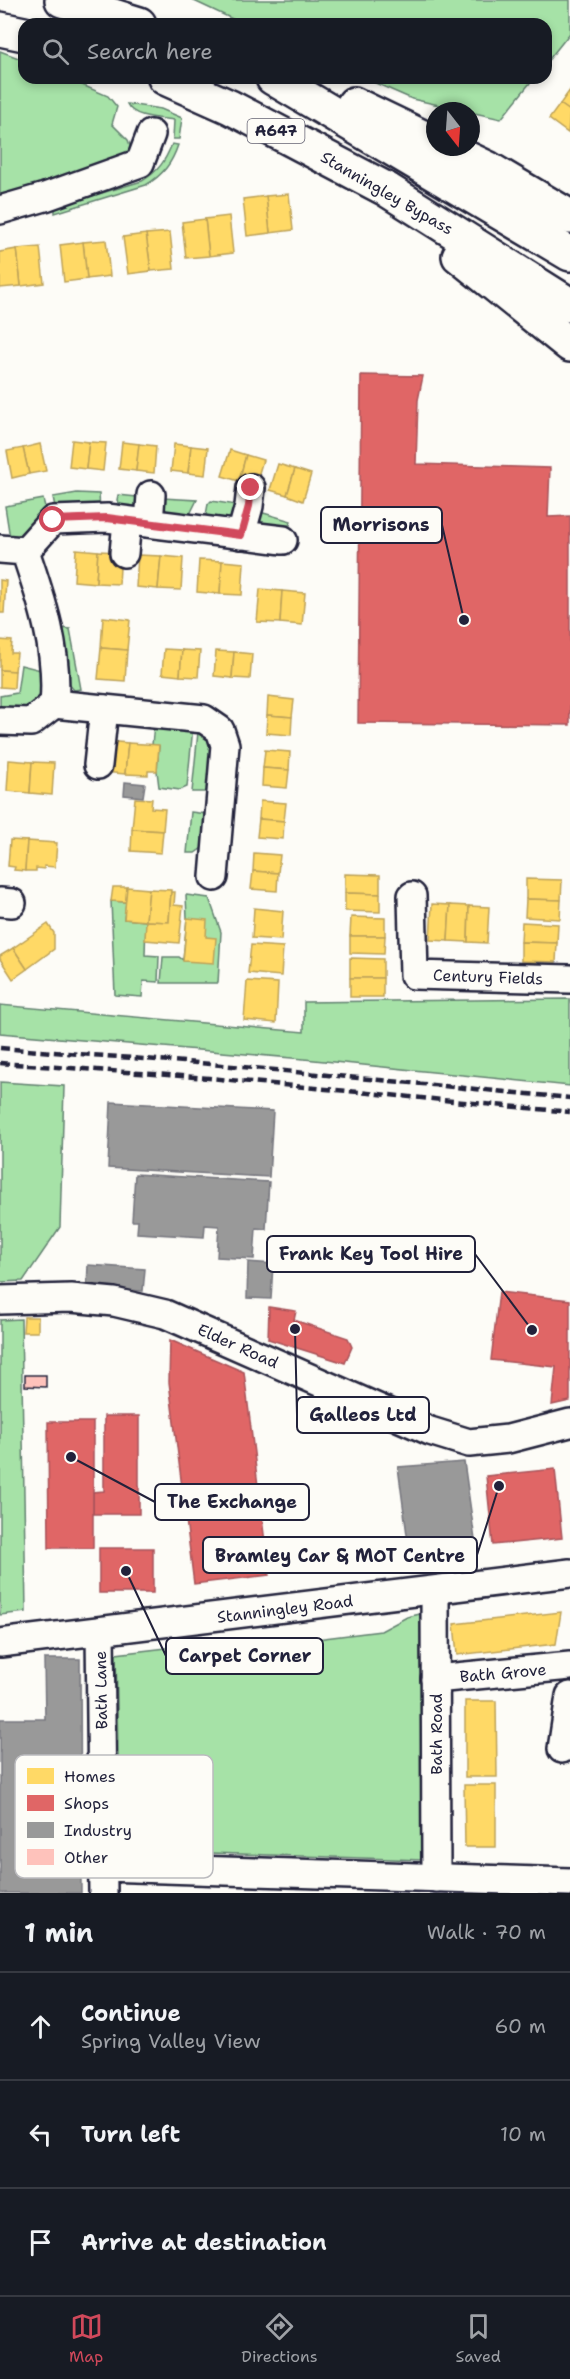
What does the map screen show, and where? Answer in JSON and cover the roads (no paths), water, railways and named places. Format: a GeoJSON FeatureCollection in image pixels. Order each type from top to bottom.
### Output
{"type":"FeatureCollection","features":[{"type":"Feature","properties":{"kind":"highway"},"geometry":{"type":"LineString","coordinates":[[62,0],[120,18]]}},
{"type":"Feature","properties":{"kind":"highway"},"geometry":{"type":"LineString","coordinates":[[0,29],[18,33]]}},
{"type":"Feature","properties":{"kind":"highway","name":"Stanningley Bypass"},"geometry":{"type":"LineString","coordinates":[[179,84],[230,106],[386,189],[570,305]]}},
{"type":"Feature","properties":{"kind":"highway","name":"A647"},"geometry":{"type":"LineString","coordinates":[[283,84],[570,254]]}},
{"type":"Feature","properties":{"kind":"highway"},"geometry":{"type":"LineString","coordinates":[[303,84],[361,107],[426,139]]}},
{"type":"Feature","properties":{"kind":"highway"},"geometry":{"type":"LineString","coordinates":[[462,156],[489,169],[570,217]]}},
{"type":"Feature","properties":{"kind":"highway","name":"A647"},"geometry":{"type":"LineString","coordinates":[[386,189],[462,258],[570,345]]}},
{"type":"Feature","properties":{"kind":"street"},"geometry":{"type":"LineString","coordinates":[[0,210],[45,197],[140,163],[152,134]]}},
{"type":"Feature","properties":{"kind":"street"},"geometry":{"type":"LineString","coordinates":[[246,543],[251,488]]}},
{"type":"Feature","properties":{"kind":"street"},"geometry":{"type":"LineString","coordinates":[[124,553],[151,495]]}},
{"type":"Feature","properties":{"kind":"street"},"geometry":{"type":"LineString","coordinates":[[54,704],[56,685],[44,606],[13,550],[53,520],[107,518],[246,543],[283,540]]}},
{"type":"Feature","properties":{"kind":"street"},"geometry":{"type":"LineString","coordinates":[[0,721],[31,722],[54,704],[204,719],[220,730],[225,744],[214,877]]}},
{"type":"Feature","properties":{"kind":"street"},"geometry":{"type":"LineString","coordinates":[[98,765],[104,709]]}},
{"type":"Feature","properties":{"kind":"street","name":"Century Fields"},"geometry":{"type":"LineString","coordinates":[[412,896],[414,975],[570,979]]}},
{"type":"Feature","properties":{"kind":"street","name":"Elder Road"},"geometry":{"type":"LineString","coordinates":[[0,1300],[71,1298],[114,1302],[165,1314],[430,1431],[469,1443],[508,1439],[570,1423]]}},
{"type":"Feature","properties":{"kind":"street","name":"Stanningley Road"},"geometry":{"type":"LineString","coordinates":[[0,1643],[570,1573]]}},
{"type":"Feature","properties":{"kind":"street","name":"Bath Road"},"geometry":{"type":"LineString","coordinates":[[435,1591],[436,1878]]}},
{"type":"Feature","properties":{"kind":"street","name":"Bath Lane"},"geometry":{"type":"LineString","coordinates":[[100,1631],[101,1755]]}},
{"type":"Feature","properties":{"kind":"street","name":"Bath Grove"},"geometry":{"type":"LineString","coordinates":[[435,1679],[570,1666]]}},
{"type":"Feature","properties":{"kind":"street"},"geometry":{"type":"LineString","coordinates":[[562,1749],[570,1696]]}},
{"type":"Feature","properties":{"kind":"street"},"geometry":{"type":"LineString","coordinates":[[103,1880],[436,1878],[526,1887],[570,1882]]}},
{"type":"Feature","properties":{"kind":"railway"},"geometry":{"type":"LineString","coordinates":[[0,1048],[211,1064],[570,1098]]}},
{"type":"Feature","properties":{"kind":"railway"},"geometry":{"type":"LineString","coordinates":[[0,1063],[209,1078],[570,1112]]}},
{"type":"Feature","properties":{"kind":"place","name":"Morrisons"},"geometry":{"type":"Point","coordinates":[464,620]}},
{"type":"Feature","properties":{"kind":"place","name":"Galleos Ltd"},"geometry":{"type":"Point","coordinates":[295,1329]}},
{"type":"Feature","properties":{"kind":"place","name":"Frank Key Tool Hire"},"geometry":{"type":"Point","coordinates":[532,1330]}},
{"type":"Feature","properties":{"kind":"place","name":"The Exchange"},"geometry":{"type":"Point","coordinates":[71,1457]}},
{"type":"Feature","properties":{"kind":"place","name":"Bramley Car & MOT Centre"},"geometry":{"type":"Point","coordinates":[499,1486]}},
{"type":"Feature","properties":{"kind":"place","name":"Carpet Corner"},"geometry":{"type":"Point","coordinates":[126,1571]}}]}
